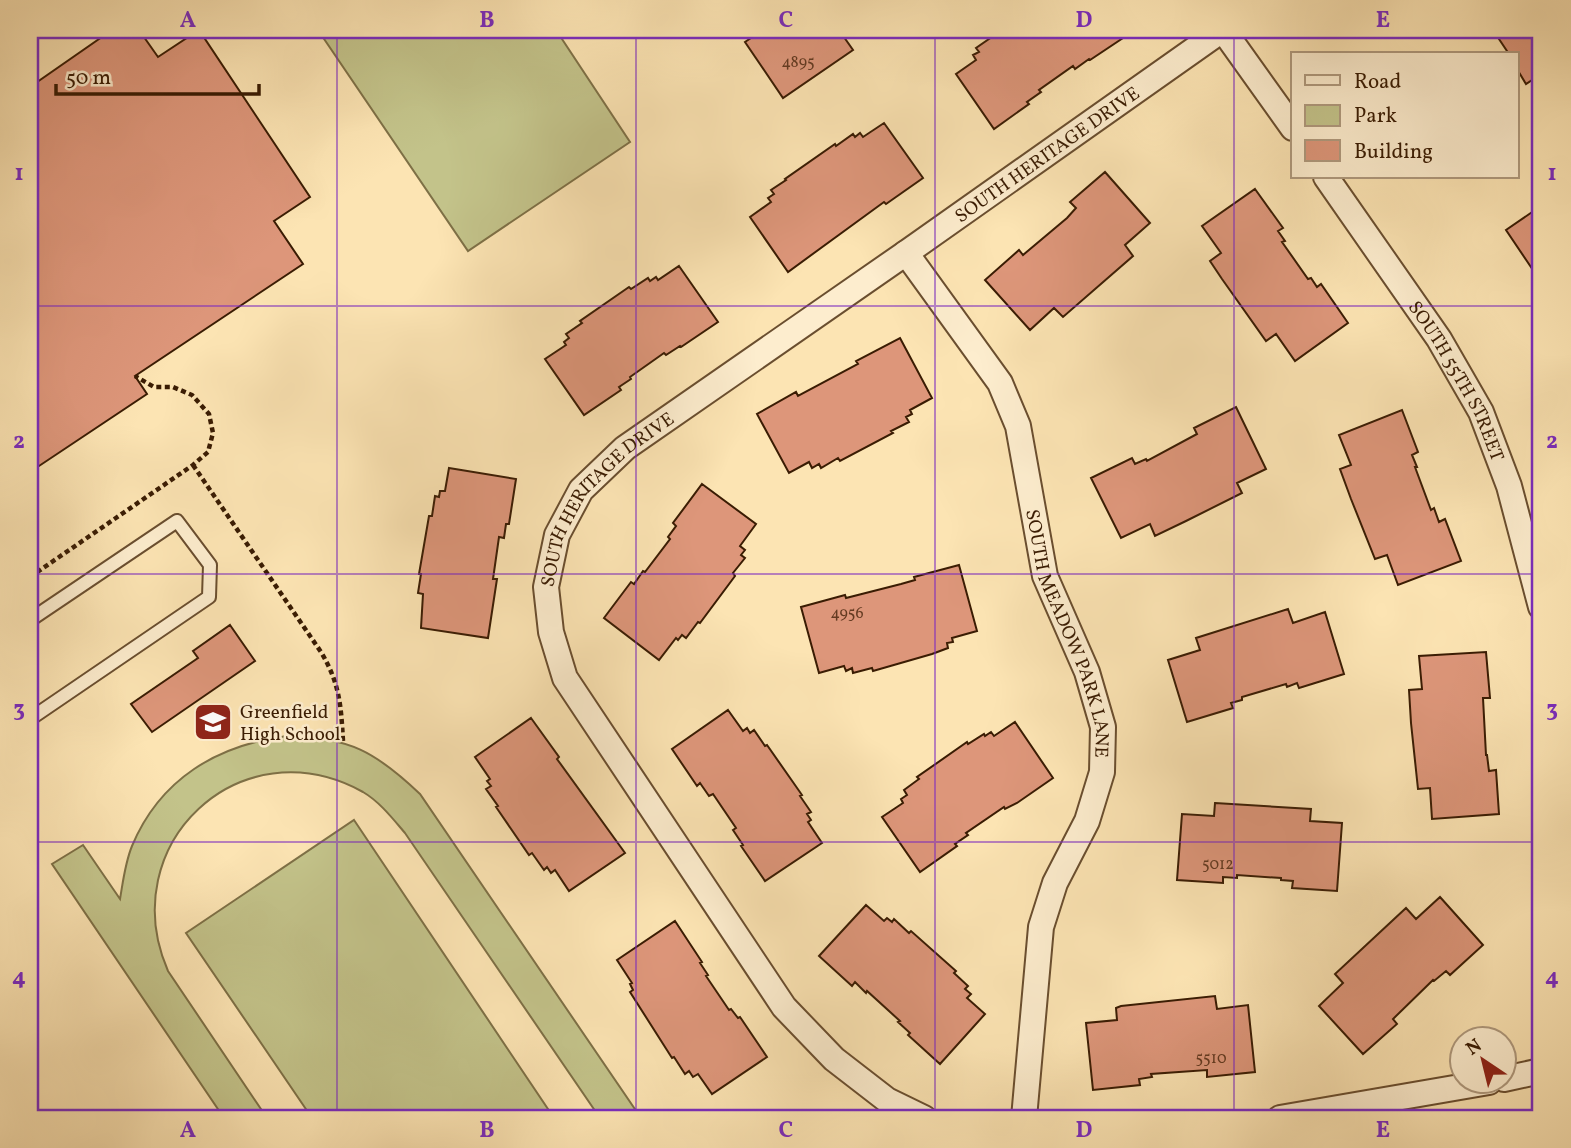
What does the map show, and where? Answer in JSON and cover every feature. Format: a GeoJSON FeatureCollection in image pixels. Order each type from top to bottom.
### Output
{"type":"FeatureCollection","features":[{"type":"Feature","properties":{"kind":"street"},"geometry":{"type":"LineString","coordinates":[[1222,30],[1291,125]]}},
{"type":"Feature","properties":{"kind":"street","name":"SOUTH HERITAGE DRIVE"},"geometry":{"type":"LineString","coordinates":[[924,1118],[887,1100],[834,1059],[784,1007],[565,678],[551,632],[546,587],[557,535],[581,490],[625,448],[1222,30]]}},
{"type":"Feature","properties":{"kind":"street","name":"SOUTH 55TH STREET"},"geometry":{"type":"LineString","coordinates":[[1327,178],[1439,339],[1481,412],[1509,486],[1541,607]]}},
{"type":"Feature","properties":{"kind":"street","name":"SOUTH MEADOW PARK LANE"},"geometry":{"type":"LineString","coordinates":[[906,253],[1000,383],[1018,426],[1045,576],[1087,671],[1103,727],[1102,772],[1087,821],[1055,883],[1041,927],[1024,1118]]}},
{"type":"Feature","properties":{"kind":"street"},"geometry":{"type":"LineString","coordinates":[[1518,1076],[1541,1072]]}},
{"type":"Feature","properties":{"kind":"street"},"geometry":{"type":"LineString","coordinates":[[1280,1118],[1448,1089]]}},
{"type":"Feature","properties":{"kind":"lane"},"geometry":{"type":"LineString","coordinates":[[30,621],[177,521],[209,565],[209,597],[30,719]]}},
{"type":"Feature","properties":{"kind":"path"},"geometry":{"type":"LineString","coordinates":[[30,577],[208,452],[213,433],[209,414],[192,395],[173,387],[154,387],[135,376]]}},
{"type":"Feature","properties":{"kind":"path"},"geometry":{"type":"LineString","coordinates":[[193,465],[334,674],[341,701],[343,741]]}},
{"type":"Feature","properties":{"kind":"green space"},"geometry":{"type":"Polygon","coordinates":[[[318,30],[556,30],[630,142],[468,251],[318,30]]]}},
{"type":"Feature","properties":{"kind":"green space"},"geometry":{"type":"Polygon","coordinates":[[[287,736],[328,740],[360,750],[389,767],[420,794],[641,1118],[600,1118],[405,833],[381,806],[363,792],[317,775],[273,774],[233,786],[199,809],[173,841],[158,880],[156,924],[168,971],[267,1118],[224,1118],[52,864],[83,845],[120,899],[132,846],[144,822],[175,784],[215,757],[261,741],[287,736]]]}},
{"type":"Feature","properties":{"kind":"green space"},"geometry":{"type":"Polygon","coordinates":[[[354,820],[554,1118],[312,1118],[186,933],[354,820]]]}},
{"type":"Feature","properties":{"kind":"building"},"geometry":{"type":"Polygon","coordinates":[[[112,30],[139,30],[158,57],[199,30],[310,197],[274,221],[303,264],[135,376],[147,394],[30,472],[30,87],[112,30]]]}},
{"type":"Feature","properties":{"kind":"building"},"geometry":{"type":"Polygon","coordinates":[[[763,30],[839,30],[853,50],[783,98],[745,42],[763,30]]]}},
{"type":"Feature","properties":{"kind":"building"},"geometry":{"type":"Polygon","coordinates":[[[1002,30],[1135,30],[1075,69],[1073,66],[1039,90],[1041,92],[1027,102],[1029,104],[994,129],[956,74],[976,60],[973,55],[979,52],[976,48],[1002,30]]]}},
{"type":"Feature","properties":{"kind":"building"},"geometry":{"type":"Polygon","coordinates":[[[1493,30],[1541,30],[1541,74],[1526,84],[1518,71],[1518,52],[1508,52],[1493,30]]]}},
{"type":"Feature","properties":{"kind":"building"},"geometry":{"type":"Polygon","coordinates":[[[884,123],[923,178],[886,204],[884,202],[788,272],[750,217],[771,202],[768,198],[774,194],[771,190],[785,179],[835,144],[836,146],[853,134],[855,137],[860,133],[863,137],[884,123]]]}},
{"type":"Feature","properties":{"kind":"building"},"geometry":{"type":"Polygon","coordinates":[[[1105,172],[1150,223],[1125,245],[1133,256],[1063,317],[1054,308],[1030,330],[985,280],[1019,250],[1023,255],[1067,218],[1076,208],[1070,202],[1105,172]]]}},
{"type":"Feature","properties":{"kind":"building"},"geometry":{"type":"Polygon","coordinates":[[[1255,189],[1283,228],[1278,231],[1285,241],[1282,242],[1308,279],[1311,278],[1317,287],[1321,284],[1348,323],[1295,361],[1276,334],[1266,341],[1210,261],[1221,253],[1202,226],[1255,189]]]}},
{"type":"Feature","properties":{"kind":"building"},"geometry":{"type":"Polygon","coordinates":[[[1541,206],[1541,282],[1506,230],[1541,206]]]}},
{"type":"Feature","properties":{"kind":"building"},"geometry":{"type":"Polygon","coordinates":[[[679,266],[718,322],[681,347],[666,355],[664,353],[630,377],[631,379],[619,387],[621,390],[584,415],[545,359],[566,345],[564,342],[569,338],[566,334],[582,323],[580,321],[629,287],[631,289],[648,278],[650,281],[656,277],[658,280],[679,266]]]}},
{"type":"Feature","properties":{"kind":"building"},"geometry":{"type":"Polygon","coordinates":[[[900,338],[932,398],[910,410],[912,414],[906,417],[909,422],[891,431],[893,433],[840,461],[838,458],[821,468],[819,464],[812,468],[809,462],[789,473],[757,414],[796,392],[798,396],[900,338]]]}},
{"type":"Feature","properties":{"kind":"building"},"geometry":{"type":"Polygon","coordinates":[[[1236,407],[1266,469],[1237,483],[1242,493],[1155,536],[1150,524],[1121,538],[1091,478],[1132,458],[1135,464],[1146,459],[1147,461],[1197,434],[1194,428],[1236,407]]]}},
{"type":"Feature","properties":{"kind":"building"},"geometry":{"type":"Polygon","coordinates":[[[1402,410],[1418,452],[1412,455],[1431,510],[1434,508],[1439,522],[1445,519],[1461,561],[1398,585],[1387,555],[1375,559],[1351,499],[1340,469],[1351,465],[1339,435],[1402,410]]]}},
{"type":"Feature","properties":{"kind":"building"},"geometry":{"type":"Polygon","coordinates":[[[449,468],[516,479],[509,524],[506,524],[504,538],[499,537],[493,579],[497,579],[488,638],[421,628],[423,594],[418,593],[419,574],[429,516],[432,516],[435,496],[439,497],[440,491],[445,491],[449,468]]]}},
{"type":"Feature","properties":{"kind":"building"},"geometry":{"type":"Polygon","coordinates":[[[702,484],[756,524],[740,546],[745,550],[741,555],[745,558],[733,573],[735,576],[700,623],[698,622],[686,638],[682,635],[678,640],[676,638],[659,660],[604,618],[631,582],[634,584],[643,571],[645,572],[670,539],[668,537],[676,526],[673,523],[702,484]]]}},
{"type":"Feature","properties":{"kind":"building"},"geometry":{"type":"Polygon","coordinates":[[[959,565],[977,631],[952,638],[953,642],[947,643],[948,648],[873,671],[872,668],[853,673],[852,668],[846,671],[844,666],[819,673],[801,607],[901,584],[915,580],[914,577],[959,565]]]}},
{"type":"Feature","properties":{"kind":"building"},"geometry":{"type":"Polygon","coordinates":[[[1288,609],[1293,623],[1325,612],[1344,674],[1299,688],[1297,683],[1287,687],[1286,684],[1242,697],[1242,700],[1231,703],[1233,708],[1187,722],[1168,660],[1200,650],[1196,638],[1288,609]]]}},
{"type":"Feature","properties":{"kind":"building"},"geometry":{"type":"Polygon","coordinates":[[[230,625],[255,661],[152,732],[131,704],[198,658],[193,651],[230,625]]]}},
{"type":"Feature","properties":{"kind":"building"},"geometry":{"type":"Polygon","coordinates":[[[1486,652],[1490,698],[1483,698],[1486,755],[1489,771],[1496,770],[1499,814],[1432,819],[1430,788],[1418,789],[1411,723],[1409,690],[1422,689],[1419,656],[1486,652]]]}},
{"type":"Feature","properties":{"kind":"building"},"geometry":{"type":"Polygon","coordinates":[[[728,710],[743,731],[747,728],[750,733],[754,730],[765,746],[767,745],[802,795],[800,796],[811,812],[807,814],[811,820],[808,822],[822,843],[765,881],[741,846],[743,845],[733,830],[736,828],[713,794],[709,796],[700,783],[697,786],[672,749],[728,710]]]}},
{"type":"Feature","properties":{"kind":"building"},"geometry":{"type":"Polygon","coordinates":[[[531,718],[625,853],[569,891],[555,870],[551,873],[547,867],[544,870],[532,853],[529,855],[486,789],[491,786],[487,781],[490,779],[475,757],[531,718]]]}},
{"type":"Feature","properties":{"kind":"building"},"geometry":{"type":"Polygon","coordinates":[[[1015,722],[1053,778],[966,833],[968,835],[955,844],[957,846],[920,872],[882,817],[903,803],[901,799],[907,795],[904,790],[919,779],[917,777],[967,742],[968,744],[991,732],[994,736],[1015,722]]]}},
{"type":"Feature","properties":{"kind":"building"},"geometry":{"type":"Polygon","coordinates":[[[1215,803],[1311,809],[1310,821],[1342,823],[1337,891],[1292,888],[1293,881],[1281,878],[1237,875],[1237,878],[1223,877],[1223,883],[1177,880],[1182,814],[1214,816],[1215,803]]]}},
{"type":"Feature","properties":{"kind":"building"},"geometry":{"type":"Polygon","coordinates":[[[1440,897],[1483,945],[1450,975],[1446,971],[1433,980],[1393,1019],[1397,1024],[1363,1054],[1319,1006],[1343,983],[1335,974],[1406,908],[1416,919],[1440,897]]]}},
{"type":"Feature","properties":{"kind":"building"},"geometry":{"type":"Polygon","coordinates":[[[866,905],[884,921],[887,918],[892,922],[894,919],[909,933],[911,931],[956,971],[954,973],[968,986],[965,989],[971,994],[967,998],[985,1014],[940,1064],[908,1035],[910,1033],[898,1022],[900,1021],[867,991],[866,993],[855,982],[852,986],[819,956],[866,905]]]}},
{"type":"Feature","properties":{"kind":"building"},"geometry":{"type":"Polygon","coordinates":[[[675,921],[729,1010],[740,1017],[767,1057],[712,1094],[698,1074],[693,1077],[689,1071],[685,1074],[674,1057],[672,1058],[630,992],[633,990],[630,984],[632,983],[617,960],[675,921]]]}},
{"type":"Feature","properties":{"kind":"building"},"geometry":{"type":"Polygon","coordinates":[[[1215,996],[1217,1009],[1248,1005],[1255,1072],[1207,1077],[1207,1070],[1151,1074],[1152,1077],[1139,1079],[1140,1085],[1093,1090],[1086,1023],[1117,1020],[1116,1008],[1121,1006],[1215,996]]]}},
{"type":"Feature","properties":{"kind":"place","name":"Greenfield High School"},"geometry":{"type":"Point","coordinates":[213,722]}}]}
